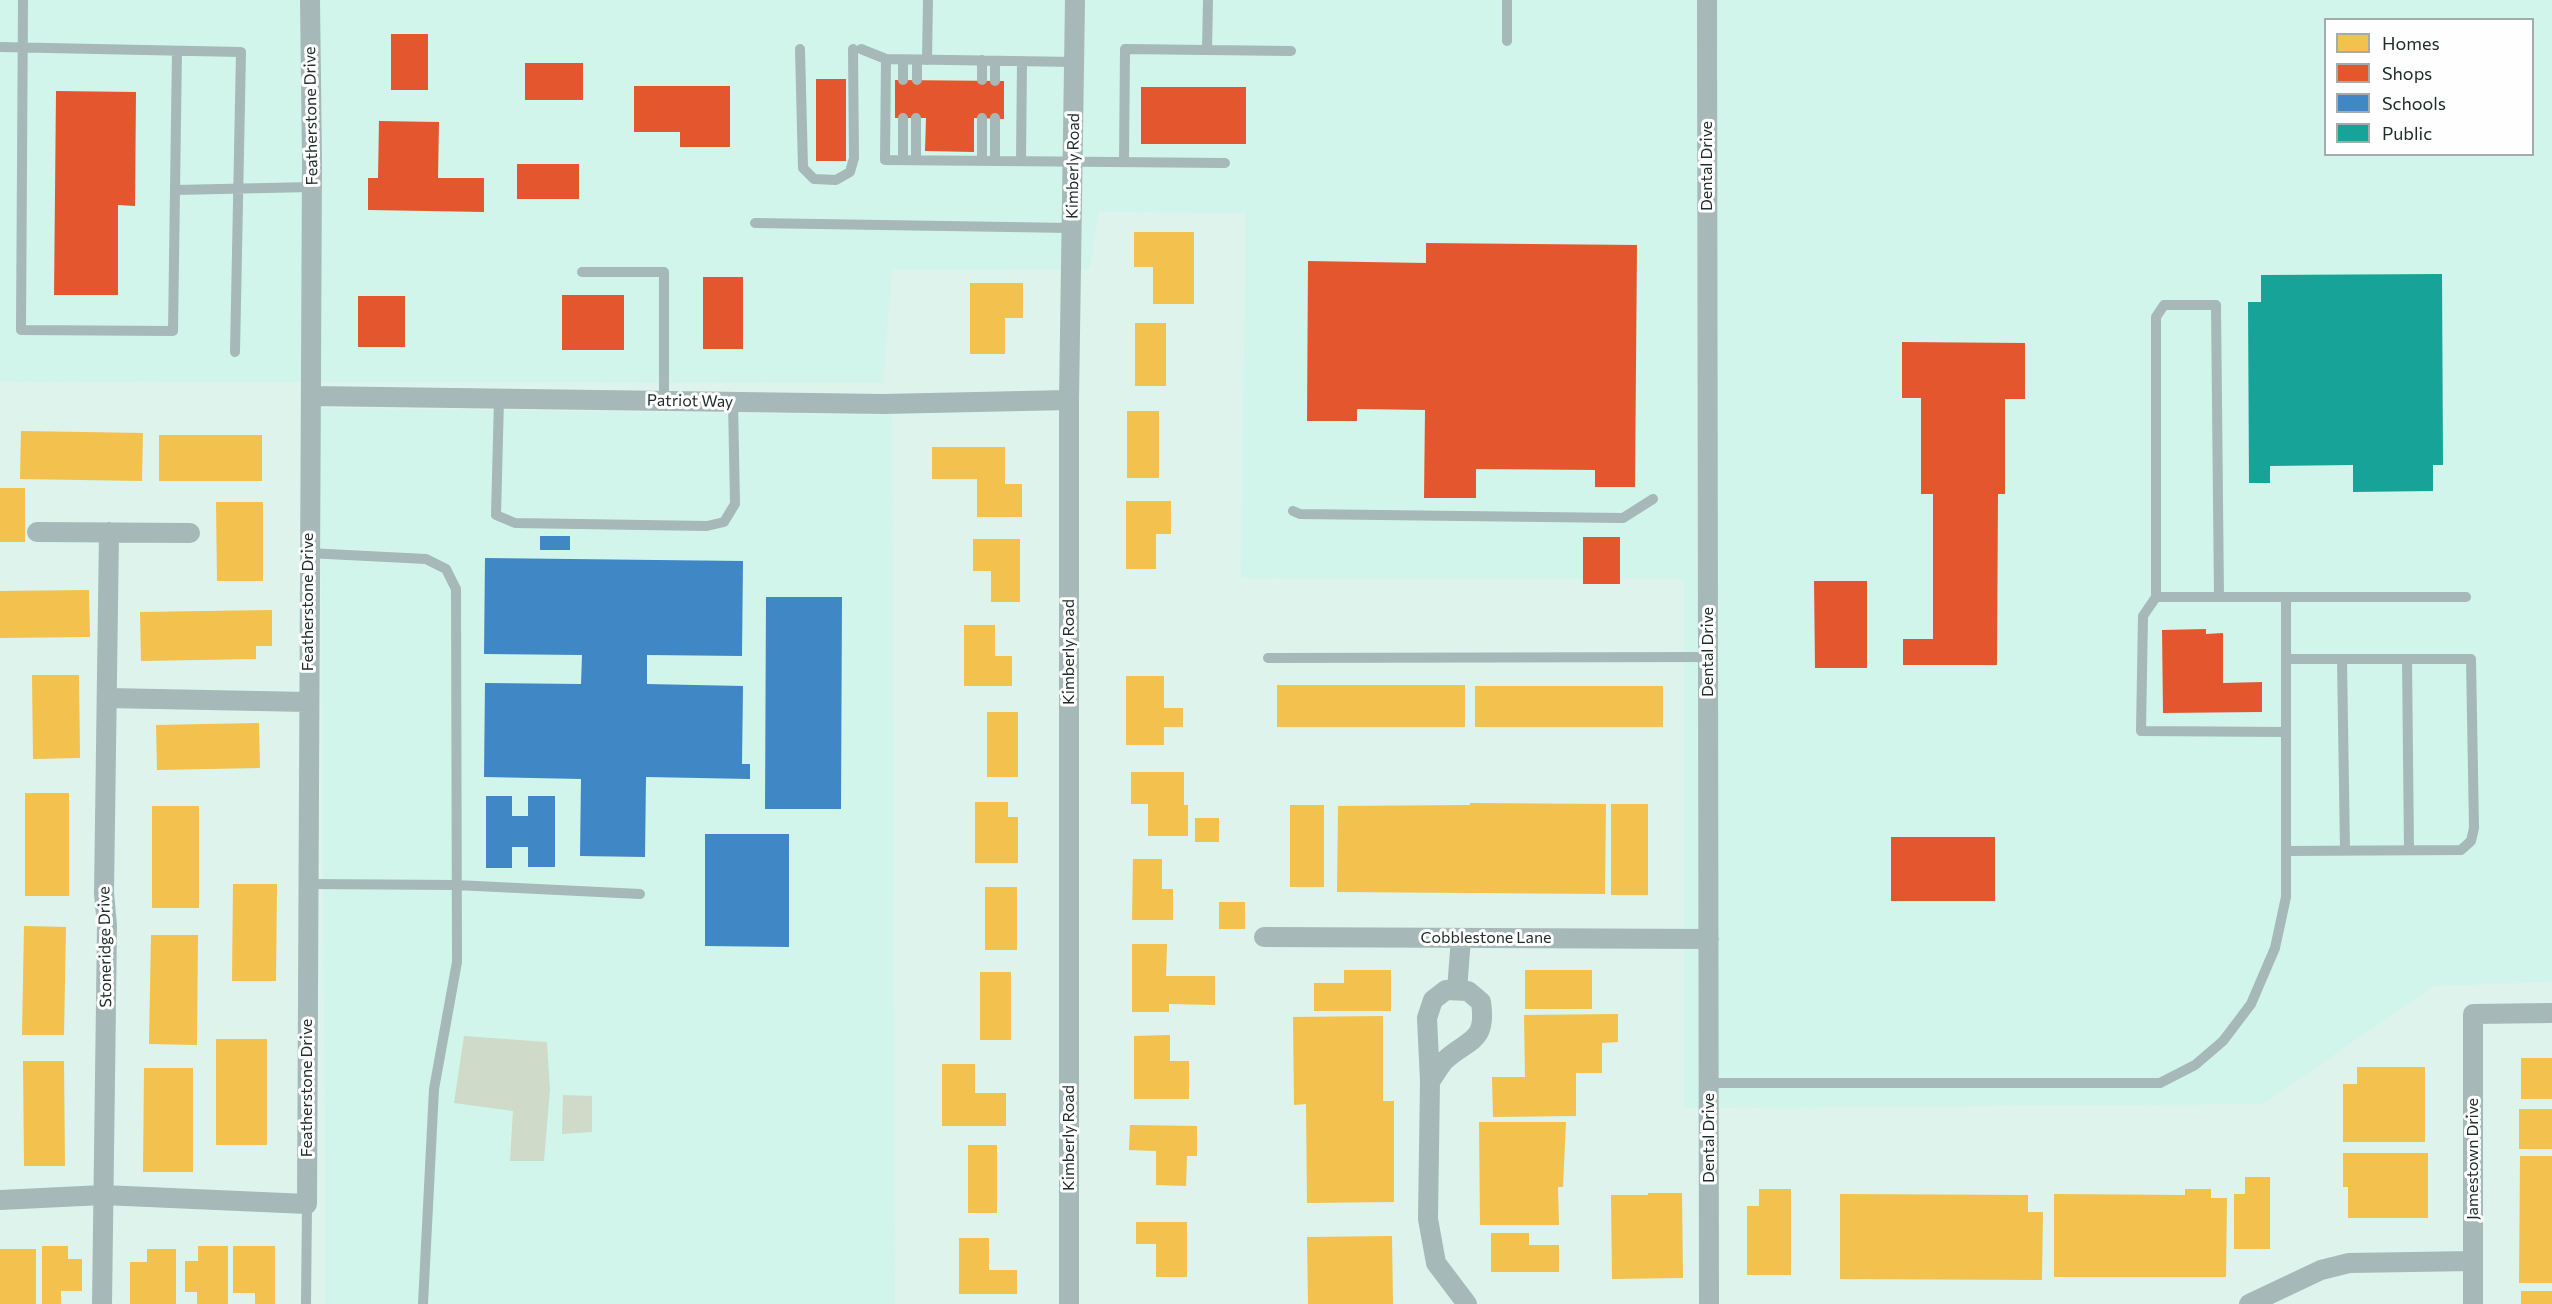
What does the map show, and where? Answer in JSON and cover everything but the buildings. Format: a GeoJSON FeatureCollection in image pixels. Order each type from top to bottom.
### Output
{"type":"FeatureCollection","features":[{"type":"Feature","properties":{"kind":"street","name":"Featherstone Drive"},"geometry":{"type":"LineString","coordinates":[[307,1204],[308,553],[312,187],[310,0]]}},
{"type":"Feature","properties":{"kind":"street","name":"Kimberly Road"},"geometry":{"type":"LineString","coordinates":[[1069,1304],[1069,400],[1075,0]]}},
{"type":"Feature","properties":{"kind":"street","name":"Dental Drive"},"geometry":{"type":"LineString","coordinates":[[1707,0],[1709,1304]]}},
{"type":"Feature","properties":{"kind":"street","name":"Patriot Way"},"geometry":{"type":"LineString","coordinates":[[311,396],[883,404],[1069,400]]}},
{"type":"Feature","properties":{"kind":"street"},"geometry":{"type":"LineString","coordinates":[[37,532],[190,533]]}},
{"type":"Feature","properties":{"kind":"street","name":"Stoneridge Drive"},"geometry":{"type":"LineString","coordinates":[[102,1304],[109,532]]}},
{"type":"Feature","properties":{"kind":"street"},"geometry":{"type":"LineString","coordinates":[[107,698],[308,702]]}},
{"type":"Feature","properties":{"kind":"street","name":"Cobblestone Lane"},"geometry":{"type":"LineString","coordinates":[[1264,937],[1709,939]]}},
{"type":"Feature","properties":{"kind":"street"},"geometry":{"type":"LineString","coordinates":[[1456,990],[1461,938]]}},
{"type":"Feature","properties":{"kind":"street"},"geometry":{"type":"LineString","coordinates":[[1430,1081],[1443,1062],[1476,1039],[1484,1020],[1481,1002],[1468,992],[1446,990],[1433,1000],[1427,1018],[1430,1081],[1428,1219],[1436,1263],[1467,1304]]}},
{"type":"Feature","properties":{"kind":"street","name":"Jamestown Drive"},"geometry":{"type":"LineString","coordinates":[[2474,1304],[2473,1014],[2552,1013]]}},
{"type":"Feature","properties":{"kind":"street"},"geometry":{"type":"LineString","coordinates":[[0,1200],[103,1195],[307,1204]]}},
{"type":"Feature","properties":{"kind":"street"},"geometry":{"type":"LineString","coordinates":[[2249,1304],[2320,1270],[2349,1263],[2379,1260],[2473,1261]]}},
{"type":"Feature","properties":{"kind":"lane"},"geometry":{"type":"LineString","coordinates":[[23,0],[21,330],[173,331],[177,51]]}},
{"type":"Feature","properties":{"kind":"lane"},"geometry":{"type":"LineString","coordinates":[[917,80],[922,60],[928,0]]}},
{"type":"Feature","properties":{"kind":"lane"},"geometry":{"type":"LineString","coordinates":[[1207,50],[1208,0]]}},
{"type":"Feature","properties":{"kind":"lane"},"geometry":{"type":"LineString","coordinates":[[1507,0],[1507,41]]}},
{"type":"Feature","properties":{"kind":"lane"},"geometry":{"type":"LineString","coordinates":[[0,47],[241,52],[235,352]]}},
{"type":"Feature","properties":{"kind":"lane"},"geometry":{"type":"LineString","coordinates":[[800,49],[803,168],[814,179],[836,180],[850,172],[854,158],[857,49],[886,59],[1075,62]]}},
{"type":"Feature","properties":{"kind":"lane"},"geometry":{"type":"LineString","coordinates":[[1124,162],[1125,49],[1291,51]]}},
{"type":"Feature","properties":{"kind":"lane"},"geometry":{"type":"LineString","coordinates":[[886,59],[885,160],[1225,163]]}},
{"type":"Feature","properties":{"kind":"lane"},"geometry":{"type":"LineString","coordinates":[[903,60],[903,80]]}},
{"type":"Feature","properties":{"kind":"lane"},"geometry":{"type":"LineString","coordinates":[[982,60],[982,80]]}},
{"type":"Feature","properties":{"kind":"lane"},"geometry":{"type":"LineString","coordinates":[[995,61],[995,81]]}},
{"type":"Feature","properties":{"kind":"lane"},"geometry":{"type":"LineString","coordinates":[[1021,161],[1022,61]]}},
{"type":"Feature","properties":{"kind":"lane"},"geometry":{"type":"LineString","coordinates":[[903,118],[903,160]]}},
{"type":"Feature","properties":{"kind":"lane"},"geometry":{"type":"LineString","coordinates":[[916,118],[916,160]]}},
{"type":"Feature","properties":{"kind":"lane"},"geometry":{"type":"LineString","coordinates":[[982,118],[982,160]]}},
{"type":"Feature","properties":{"kind":"lane"},"geometry":{"type":"LineString","coordinates":[[995,118],[995,160]]}},
{"type":"Feature","properties":{"kind":"lane"},"geometry":{"type":"LineString","coordinates":[[175,190],[312,187]]}},
{"type":"Feature","properties":{"kind":"lane"},"geometry":{"type":"LineString","coordinates":[[755,224],[1072,228]]}},
{"type":"Feature","properties":{"kind":"lane"},"geometry":{"type":"LineString","coordinates":[[582,272],[664,272],[664,401]]}},
{"type":"Feature","properties":{"kind":"lane"},"geometry":{"type":"LineString","coordinates":[[2219,597],[2216,305],[2164,305],[2156,317],[2156,597],[2143,616],[2141,731],[2286,732]]}},
{"type":"Feature","properties":{"kind":"lane"},"geometry":{"type":"LineString","coordinates":[[499,399],[496,515],[515,523],[707,526],[724,522],[735,504],[733,402]]}},
{"type":"Feature","properties":{"kind":"lane"},"geometry":{"type":"LineString","coordinates":[[1293,511],[1300,514],[1623,518],[1653,499]]}},
{"type":"Feature","properties":{"kind":"lane"},"geometry":{"type":"LineString","coordinates":[[308,553],[426,559],[446,569],[456,589],[457,962],[434,1089],[423,1304]]}},
{"type":"Feature","properties":{"kind":"lane"},"geometry":{"type":"LineString","coordinates":[[2156,597],[2466,597]]}},
{"type":"Feature","properties":{"kind":"lane"},"geometry":{"type":"LineString","coordinates":[[1709,1083],[2160,1083],[2195,1065],[2223,1041],[2251,1004],[2276,948],[2286,897],[2286,597]]}},
{"type":"Feature","properties":{"kind":"lane"},"geometry":{"type":"LineString","coordinates":[[1268,658],[1708,657]]}},
{"type":"Feature","properties":{"kind":"lane"},"geometry":{"type":"LineString","coordinates":[[2286,659],[2471,659],[2474,828],[2471,841],[2461,850],[2286,851]]}},
{"type":"Feature","properties":{"kind":"lane"},"geometry":{"type":"LineString","coordinates":[[2342,659],[2345,850]]}},
{"type":"Feature","properties":{"kind":"lane"},"geometry":{"type":"LineString","coordinates":[[2407,659],[2409,850]]}},
{"type":"Feature","properties":{"kind":"lane"},"geometry":{"type":"LineString","coordinates":[[308,884],[456,885],[640,894]]}},
{"type":"Feature","properties":{"kind":"lane"},"geometry":{"type":"LineString","coordinates":[[306,1304],[307,1204]]}},
{"type":"Feature","properties":{"kind":"shaded area"},"geometry":{"type":"Polygon","coordinates":[[[0,0],[2552,0],[2552,982],[2433,986],[2263,1104],[1684,1108],[1684,579],[1241,578],[1246,213],[1098,212],[1090,270],[892,269],[883,383],[0,382],[0,0]]]}},
{"type":"Feature","properties":{"kind":"shaded area"},"geometry":{"type":"Polygon","coordinates":[[[320,408],[892,415],[895,1304],[326,1304],[320,408]]]}},
{"type":"Feature","properties":{"kind":"shaded area"},"geometry":{"type":"Polygon","coordinates":[[[464,1036],[547,1042],[550,1089],[544,1161],[510,1161],[513,1111],[454,1103],[464,1036]]]}},
{"type":"Feature","properties":{"kind":"shaded area"},"geometry":{"type":"Polygon","coordinates":[[[563,1095],[592,1096],[592,1132],[562,1134],[563,1095]]]}}]}
